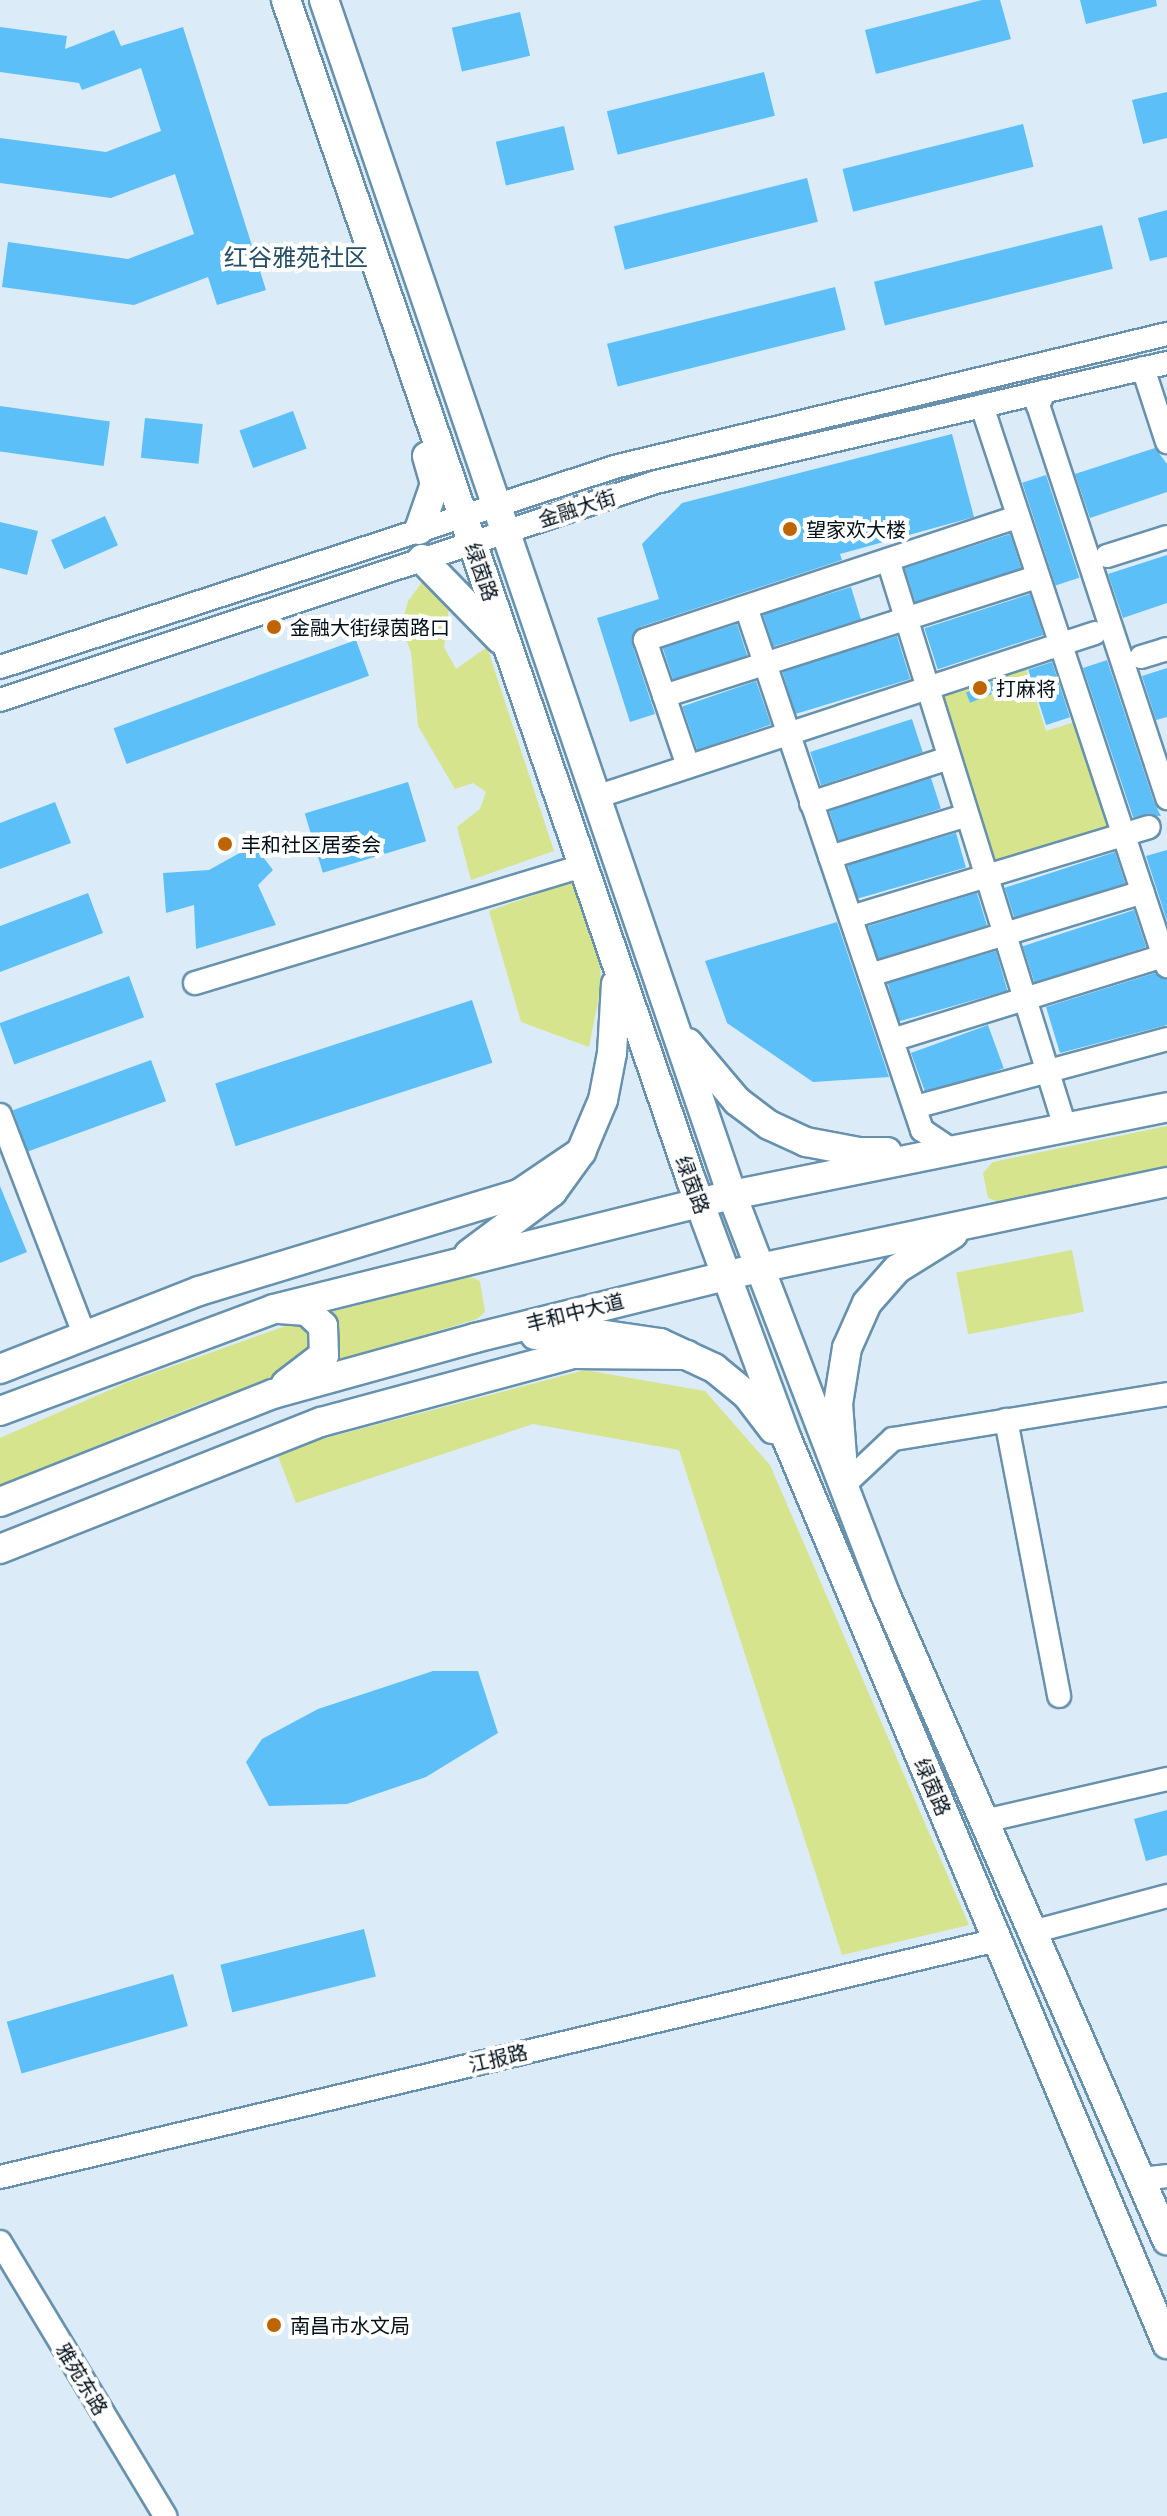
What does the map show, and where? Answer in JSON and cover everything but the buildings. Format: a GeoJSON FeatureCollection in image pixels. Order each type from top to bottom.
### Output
{"type":"FeatureCollection","features":[{"type":"Feature","properties":{"kind":"main road","name":"绿茵路"},"geometry":{"type":"LineString","coordinates":[[286,0],[699,1203],[793,1455],[1167,2344]]}},
{"type":"Feature","properties":{"kind":"main road","name":"绿茵路"},"geometry":{"type":"LineString","coordinates":[[324,0],[732,1195],[886,1596],[1032,1932],[1154,2177],[1167,2240]]}},
{"type":"Feature","properties":{"kind":"main road"},"geometry":{"type":"LineString","coordinates":[[407,355],[405,386],[435,484],[419,530]]}},
{"type":"Feature","properties":{"kind":"main road"},"geometry":{"type":"LineString","coordinates":[[422,559],[507,646]]}},
{"type":"Feature","properties":{"kind":"main road"},"geometry":{"type":"LineString","coordinates":[[456,1263],[552,1192],[581,1152],[603,1100],[612,1053],[617,1010],[614,956]]}},
{"type":"Feature","properties":{"kind":"main road"},"geometry":{"type":"LineString","coordinates":[[674,1023],[737,1101],[769,1125],[806,1142],[859,1152],[952,1150]]}},
{"type":"Feature","properties":{"kind":"main road"},"geometry":{"type":"LineString","coordinates":[[0,1411],[274,1309],[732,1195],[1167,1107]]}},
{"type":"Feature","properties":{"kind":"main road"},"geometry":{"type":"LineString","coordinates":[[0,1369],[199,1291],[490,1205],[519,1194],[581,1152]]}},
{"type":"Feature","properties":{"kind":"main road","name":"丰和中大道"},"geometry":{"type":"LineString","coordinates":[[0,1502],[273,1394],[475,1338],[760,1268],[1167,1182]]}},
{"type":"Feature","properties":{"kind":"main road"},"geometry":{"type":"LineString","coordinates":[[844,1485],[838,1404],[847,1348],[867,1303],[897,1269],[970,1223]]}},
{"type":"Feature","properties":{"kind":"main road"},"geometry":{"type":"LineString","coordinates":[[273,1394],[324,1355],[323,1326],[315,1318],[307,1311],[274,1309]]}},
{"type":"Feature","properties":{"kind":"main road"},"geometry":{"type":"LineString","coordinates":[[475,1338],[592,1333],[660,1343],[714,1368],[747,1395],[793,1455]]}},
{"type":"Feature","properties":{"kind":"main road"},"geometry":{"type":"LineString","coordinates":[[0,1549],[179,1474],[321,1422],[573,1354],[687,1355]]}},
{"type":"Feature","properties":{"kind":"street","name":"金融大街"},"geometry":{"type":"LineString","coordinates":[[0,700],[422,559],[467,530],[618,466],[1167,334]]}},
{"type":"Feature","properties":{"kind":"street","name":"金融大街"},"geometry":{"type":"LineString","coordinates":[[501,518],[1167,363]]}},
{"type":"Feature","properties":{"kind":"street"},"geometry":{"type":"LineString","coordinates":[[1143,368],[1167,442]]}},
{"type":"Feature","properties":{"kind":"street"},"geometry":{"type":"LineString","coordinates":[[1045,391],[1038,405],[1160,751],[1167,798]]}},
{"type":"Feature","properties":{"kind":"street"},"geometry":{"type":"LineString","coordinates":[[892,1040],[1025,999],[1165,961],[982,406]]}},
{"type":"Feature","properties":{"kind":"street"},"geometry":{"type":"LineString","coordinates":[[688,766],[645,640],[1018,517]]}},
{"type":"Feature","properties":{"kind":"street","name":"金融大街"},"geometry":{"type":"LineString","coordinates":[[0,667],[419,530],[467,530]]}},
{"type":"Feature","properties":{"kind":"street"},"geometry":{"type":"LineString","coordinates":[[1107,556],[1167,537]]}},
{"type":"Feature","properties":{"kind":"street"},"geometry":{"type":"LineString","coordinates":[[888,560],[1065,1127]]}},
{"type":"Feature","properties":{"kind":"street"},"geometry":{"type":"LineString","coordinates":[[664,696],[1038,577]]}},
{"type":"Feature","properties":{"kind":"street"},"geometry":{"type":"LineString","coordinates":[[746,607],[922,1130],[952,1150]]}},
{"type":"Feature","properties":{"kind":"street"},"geometry":{"type":"LineString","coordinates":[[596,797],[1095,633]]}},
{"type":"Feature","properties":{"kind":"street"},"geometry":{"type":"LineString","coordinates":[[1141,657],[1167,649]]}},
{"type":"Feature","properties":{"kind":"street"},"geometry":{"type":"LineString","coordinates":[[811,803],[949,758]]}},
{"type":"Feature","properties":{"kind":"street"},"geometry":{"type":"LineString","coordinates":[[830,857],[967,815]]}},
{"type":"Feature","properties":{"kind":"street"},"geometry":{"type":"LineString","coordinates":[[851,917],[1149,827]]}},
{"type":"Feature","properties":{"kind":"street"},"geometry":{"type":"LineString","coordinates":[[195,983],[583,866]]}},
{"type":"Feature","properties":{"kind":"street"},"geometry":{"type":"LineString","coordinates":[[870,975],[1143,892]]}},
{"type":"Feature","properties":{"kind":"street"},"geometry":{"type":"LineString","coordinates":[[915,1107],[1167,1039]]}},
{"type":"Feature","properties":{"kind":"street"},"geometry":{"type":"LineString","coordinates":[[0,1115],[84,1334]]}},
{"type":"Feature","properties":{"kind":"street"},"geometry":{"type":"LineString","coordinates":[[844,1485],[893,1439],[1167,1394]]}},
{"type":"Feature","properties":{"kind":"street"},"geometry":{"type":"LineString","coordinates":[[1006,1420],[1059,1696]]}},
{"type":"Feature","properties":{"kind":"street"},"geometry":{"type":"LineString","coordinates":[[984,1821],[1167,1779]]}},
{"type":"Feature","properties":{"kind":"street"},"geometry":{"type":"LineString","coordinates":[[1032,1932],[1167,1896]]}},
{"type":"Feature","properties":{"kind":"street","name":"江报路"},"geometry":{"type":"LineString","coordinates":[[0,2177],[997,1940]]}},
{"type":"Feature","properties":{"kind":"street","name":"雅苑东路"},"geometry":{"type":"LineString","coordinates":[[0,2242],[165,2516]]}},
{"type":"Feature","properties":{"kind":"green space"},"geometry":{"type":"Polygon","coordinates":[[[423,581],[450,601],[444,647],[456,669],[487,647],[554,851],[471,880],[457,827],[480,809],[486,792],[473,783],[455,789],[418,726],[411,652],[401,627],[408,601],[423,581]]]}},
{"type":"Feature","properties":{"kind":"green space"},"geometry":{"type":"Polygon","coordinates":[[[1024,662],[1046,731],[1081,720],[1116,831],[989,870],[933,691],[1024,662]]]}},
{"type":"Feature","properties":{"kind":"green space"},"geometry":{"type":"Polygon","coordinates":[[[574,881],[600,956],[601,986],[589,1047],[521,1022],[489,911],[574,881]]]}},
{"type":"Feature","properties":{"kind":"green space"},"geometry":{"type":"Polygon","coordinates":[[[1167,1126],[1167,1168],[1001,1203],[988,1198],[983,1173],[993,1162],[1167,1126]]]}},
{"type":"Feature","properties":{"kind":"green space"},"geometry":{"type":"Polygon","coordinates":[[[1072,1250],[1084,1312],[968,1334],[956,1273],[1072,1250]]]}},
{"type":"Feature","properties":{"kind":"green space"},"geometry":{"type":"Polygon","coordinates":[[[470,1277],[480,1281],[485,1312],[477,1319],[205,1402],[0,1485],[0,1438],[128,1382],[311,1317],[470,1277]]]}},
{"type":"Feature","properties":{"kind":"green space"},"geometry":{"type":"Polygon","coordinates":[[[585,1370],[705,1391],[770,1465],[969,1925],[842,1955],[679,1450],[533,1424],[296,1503],[276,1451],[585,1370]]]}},
{"type":"Feature","properties":{"kind":"place","name":"望家欢大楼"},"geometry":{"type":"Point","coordinates":[790,529]}},
{"type":"Feature","properties":{"kind":"place","name":"金融大街绿茵路口"},"geometry":{"type":"Point","coordinates":[274,627]}},
{"type":"Feature","properties":{"kind":"place","name":"打麻将"},"geometry":{"type":"Point","coordinates":[980,688]}},
{"type":"Feature","properties":{"kind":"place","name":"丰和社区居委会"},"geometry":{"type":"Point","coordinates":[225,844]}},
{"type":"Feature","properties":{"kind":"place","name":"南昌市水文局"},"geometry":{"type":"Point","coordinates":[274,2325]}},
{"type":"Feature","properties":{"kind":"district","name":"红谷雅苑社区"},"geometry":{"type":"Point","coordinates":[296,258]}}]}
